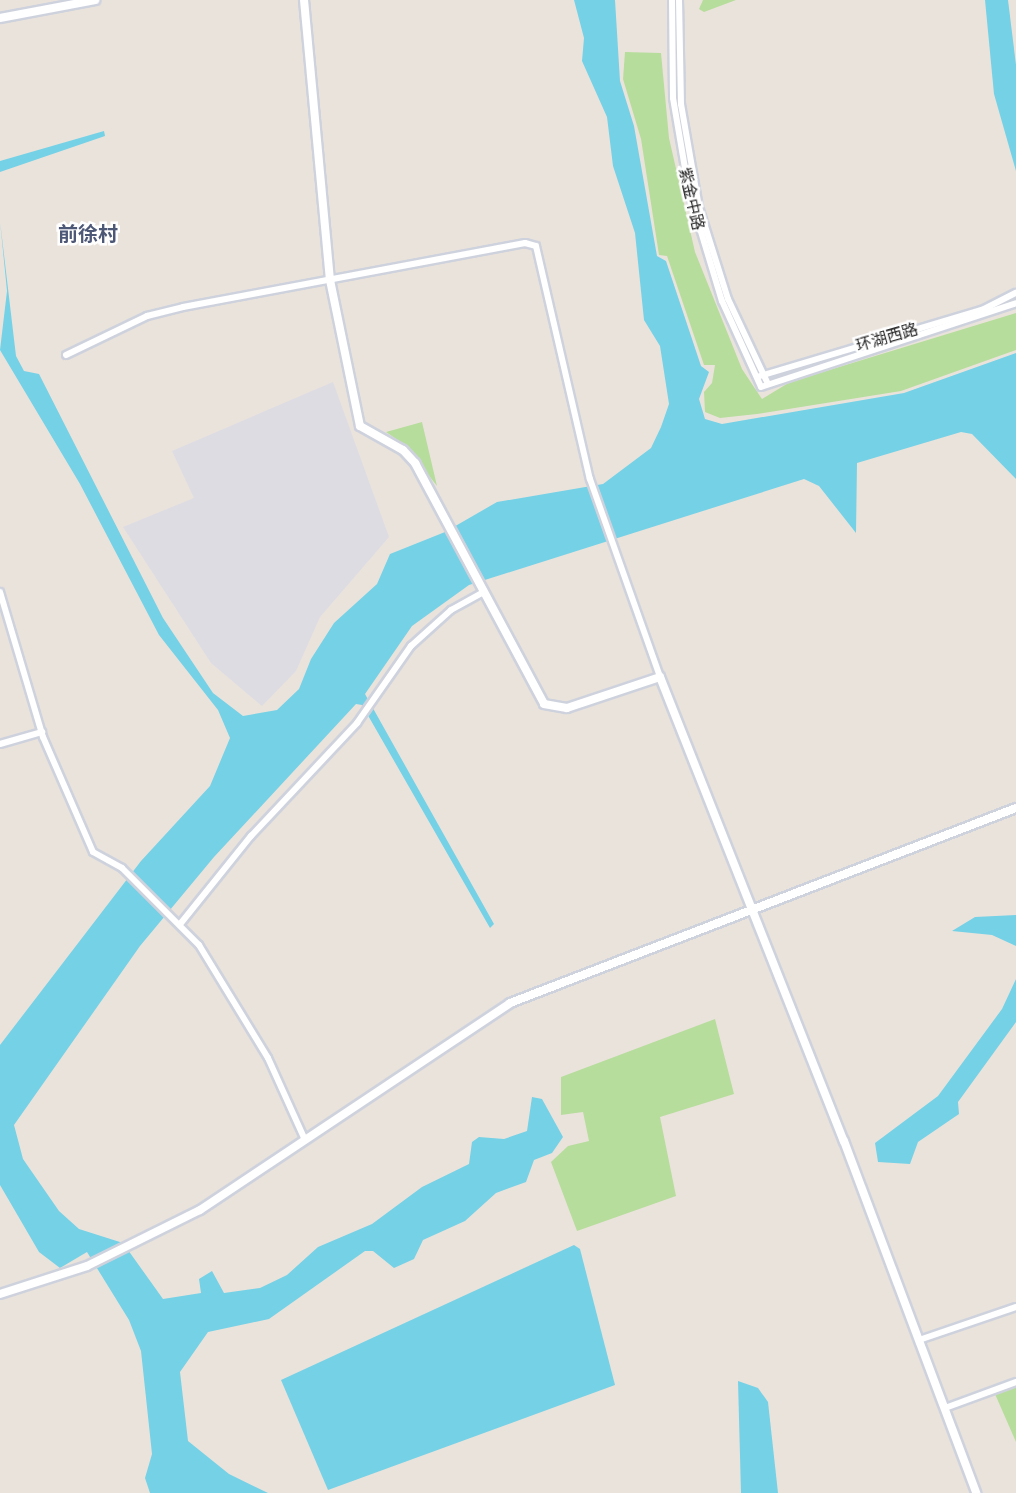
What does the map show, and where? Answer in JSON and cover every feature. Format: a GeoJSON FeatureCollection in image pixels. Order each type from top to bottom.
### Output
{"type":"FeatureCollection","features":[{"type":"Feature","properties":{"kind":"street"},"geometry":{"type":"LineString","coordinates":[[0,18],[95,0]]}},
{"type":"Feature","properties":{"kind":"street"},"geometry":{"type":"LineString","coordinates":[[304,0],[330,280],[360,426],[403,450],[446,520],[481,592],[544,704],[567,708],[660,677]]}},
{"type":"Feature","properties":{"kind":"street","name":"紫金中路"},"geometry":{"type":"LineString","coordinates":[[672,0],[673,98],[689,192],[722,301],[764,385]]}},
{"type":"Feature","properties":{"kind":"street","name":"紫金中路"},"geometry":{"type":"LineString","coordinates":[[679,0],[678,70],[687,154],[711,252],[760,377]]}},
{"type":"Feature","properties":{"kind":"street"},"geometry":{"type":"LineString","coordinates":[[66,356],[147,316],[525,243],[536,246],[591,479],[609,544],[919,1340],[975,1493]]}},
{"type":"Feature","properties":{"kind":"street","name":"环湖西路"},"geometry":{"type":"LineString","coordinates":[[760,377],[982,310],[1016,293]]}},
{"type":"Feature","properties":{"kind":"street","name":"环湖西路"},"geometry":{"type":"LineString","coordinates":[[764,385],[969,322],[1016,303]]}},
{"type":"Feature","properties":{"kind":"street"},"geometry":{"type":"LineString","coordinates":[[0,592],[42,732],[93,852],[122,868],[179,920],[268,1058],[305,1140]]}},
{"type":"Feature","properties":{"kind":"street"},"geometry":{"type":"LineString","coordinates":[[179,920],[251,836],[357,723],[411,646],[451,610],[481,592]]}},
{"type":"Feature","properties":{"kind":"street"},"geometry":{"type":"LineString","coordinates":[[0,744],[42,732]]}},
{"type":"Feature","properties":{"kind":"street"},"geometry":{"type":"LineString","coordinates":[[0,1294],[87,1266],[138,1243],[200,1210],[492,1012],[752,908],[1016,808]]}},
{"type":"Feature","properties":{"kind":"street"},"geometry":{"type":"LineString","coordinates":[[919,1340],[1016,1307]]}},
{"type":"Feature","properties":{"kind":"street"},"geometry":{"type":"LineString","coordinates":[[945,1408],[1016,1382]]}},
{"type":"Feature","properties":{"kind":"shaded area"},"geometry":{"type":"Polygon","coordinates":[[[333,382],[389,537],[320,617],[296,671],[262,706],[211,663],[123,527],[194,498],[172,451],[333,382]]]}},
{"type":"Feature","properties":{"kind":"green space"},"geometry":{"type":"Polygon","coordinates":[[[703,0],[736,0],[704,12],[699,9],[703,0]]]}},
{"type":"Feature","properties":{"kind":"green space"},"geometry":{"type":"Polygon","coordinates":[[[625,52],[661,53],[669,138],[695,252],[742,369],[762,399],[790,382],[1016,313],[1016,350],[901,391],[720,418],[705,412],[704,392],[712,383],[715,365],[704,365],[667,256],[659,255],[641,139],[623,79],[625,52]]]}},
{"type":"Feature","properties":{"kind":"green space"},"geometry":{"type":"Polygon","coordinates":[[[422,422],[437,486],[405,445],[386,432],[422,422]]]}},
{"type":"Feature","properties":{"kind":"green space"},"geometry":{"type":"Polygon","coordinates":[[[715,1019],[734,1094],[660,1117],[676,1196],[577,1231],[551,1162],[568,1146],[589,1141],[583,1112],[561,1115],[561,1077],[715,1019]]]}},
{"type":"Feature","properties":{"kind":"green space"},"geometry":{"type":"Polygon","coordinates":[[[1016,1387],[1016,1442],[995,1394],[1016,1387]]]}},
{"type":"Feature","properties":{"kind":"water"},"geometry":{"type":"Polygon","coordinates":[[[574,0],[615,0],[620,81],[634,126],[657,256],[666,261],[701,366],[709,372],[699,399],[705,419],[722,424],[904,393],[1016,353],[1016,479],[972,434],[961,432],[857,463],[856,533],[819,486],[804,479],[469,585],[412,626],[365,694],[494,924],[490,928],[362,705],[356,704],[214,857],[140,946],[14,1125],[23,1159],[59,1211],[79,1229],[123,1243],[163,1299],[201,1293],[199,1279],[212,1271],[224,1293],[260,1288],[287,1275],[318,1247],[372,1224],[422,1187],[469,1164],[472,1142],[479,1137],[504,1139],[527,1131],[532,1097],[542,1099],[563,1137],[552,1153],[534,1160],[526,1182],[496,1193],[465,1221],[423,1240],[414,1259],[394,1268],[373,1251],[365,1251],[269,1319],[208,1332],[180,1372],[188,1441],[229,1474],[268,1493],[150,1493],[145,1478],[152,1454],[141,1351],[129,1320],[87,1252],[60,1268],[39,1252],[0,1185],[0,1045],[141,861],[210,786],[230,738],[218,710],[159,635],[80,484],[0,350],[7,291],[0,221],[16,356],[24,371],[39,374],[163,618],[213,693],[243,716],[277,710],[299,689],[311,659],[334,623],[377,584],[390,554],[445,532],[497,502],[603,484],[651,448],[661,427],[669,404],[660,346],[644,320],[635,233],[613,166],[607,117],[582,61],[584,38],[574,0]]]}},
{"type":"Feature","properties":{"kind":"water"},"geometry":{"type":"Polygon","coordinates":[[[985,0],[1008,0],[1016,65],[1016,171],[994,94],[985,0]]]}},
{"type":"Feature","properties":{"kind":"water"},"geometry":{"type":"Polygon","coordinates":[[[104,131],[105,136],[0,172],[0,161],[104,131]]]}},
{"type":"Feature","properties":{"kind":"water"},"geometry":{"type":"Polygon","coordinates":[[[1016,915],[1016,946],[992,935],[952,931],[975,917],[1016,915]]]}},
{"type":"Feature","properties":{"kind":"water"},"geometry":{"type":"Polygon","coordinates":[[[1016,979],[1016,1022],[958,1102],[959,1114],[918,1142],[910,1164],[878,1162],[875,1143],[938,1096],[1002,1009],[1016,979]]]}},
{"type":"Feature","properties":{"kind":"water"},"geometry":{"type":"Polygon","coordinates":[[[574,1245],[580,1249],[615,1385],[328,1490],[281,1380],[574,1245]]]}},
{"type":"Feature","properties":{"kind":"water"},"geometry":{"type":"Polygon","coordinates":[[[738,1381],[758,1388],[768,1402],[778,1493],[741,1493],[738,1381]]]}},
{"type":"Feature","properties":{"kind":"district","name":"前徐村"},"geometry":{"type":"Point","coordinates":[88,234]}}]}
